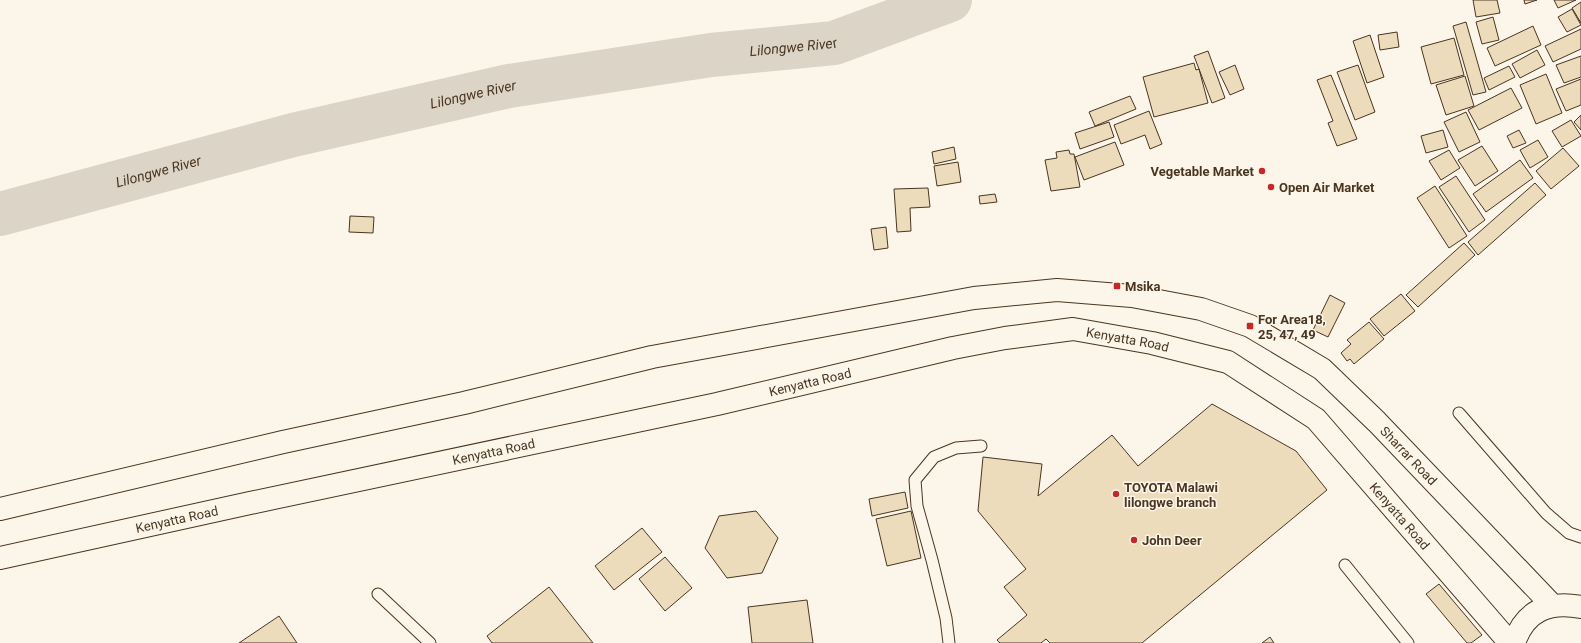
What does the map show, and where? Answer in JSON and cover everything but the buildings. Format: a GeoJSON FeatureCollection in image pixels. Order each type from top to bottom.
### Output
{"type":"FeatureCollection","features":[{"type":"Feature","properties":{"kind":"main road","name":"Sharrar Road"},"geometry":{"type":"LineString","coordinates":[[0,509],[283,442],[464,403],[652,357],[974,298],[1057,290],[1132,296],[1201,310],[1250,326],[1322,369],[1377,422],[1552,605]]}},
{"type":"Feature","properties":{"kind":"main road","name":"Kenyatta Road"},"geometry":{"type":"LineString","coordinates":[[0,558],[250,503],[717,404],[953,348],[1005,338],[1073,329],[1152,343],[1228,362],[1316,419],[1510,643]]}},
{"type":"Feature","properties":{"kind":"main road"},"geometry":{"type":"LineString","coordinates":[[1514,643],[1526,620],[1538,611],[1552,605],[1566,604],[1581,607]]}},
{"type":"Feature","properties":{"kind":"lane"},"geometry":{"type":"LineString","coordinates":[[1458,413],[1546,513],[1569,533],[1581,538]]}},
{"type":"Feature","properties":{"kind":"lane"},"geometry":{"type":"LineString","coordinates":[[950,643],[946,618],[917,506],[915,480],[934,457],[956,448],[981,446]]}},
{"type":"Feature","properties":{"kind":"lane"},"geometry":{"type":"LineString","coordinates":[[1345,565],[1408,643]]}},
{"type":"Feature","properties":{"kind":"lane"},"geometry":{"type":"LineString","coordinates":[[378,594],[430,643]]}},
{"type":"Feature","properties":{"kind":"waterway","name":"Lilongwe River"},"geometry":{"type":"LineString","coordinates":[[0,214],[293,135],[509,86],[711,55],[834,43],[950,0]]}},
{"type":"Feature","properties":{"kind":"place","name":"Vegetable Market"},"geometry":{"type":"Point","coordinates":[1262,171]}},
{"type":"Feature","properties":{"kind":"place","name":"Open Air Market"},"geometry":{"type":"Point","coordinates":[1271,187]}},
{"type":"Feature","properties":{"kind":"place","name":"Msika"},"geometry":{"type":"Point","coordinates":[1117,286]}},
{"type":"Feature","properties":{"kind":"place","name":"For Area18, 25, 47, 49"},"geometry":{"type":"Point","coordinates":[1250,326]}},
{"type":"Feature","properties":{"kind":"place","name":"TOYOTA Malawi lilongwe branch"},"geometry":{"type":"Point","coordinates":[1116,494]}},
{"type":"Feature","properties":{"kind":"place","name":"John Deer"},"geometry":{"type":"Point","coordinates":[1134,540]}}]}
